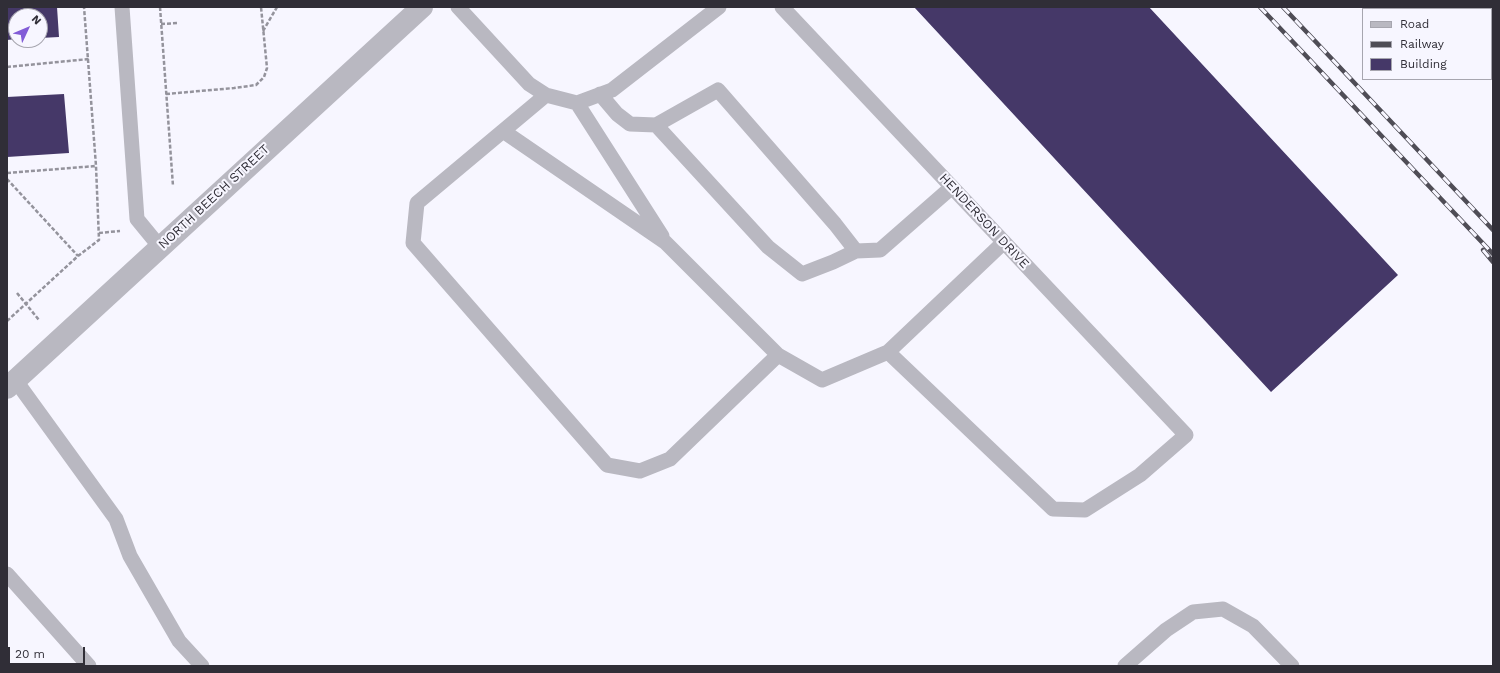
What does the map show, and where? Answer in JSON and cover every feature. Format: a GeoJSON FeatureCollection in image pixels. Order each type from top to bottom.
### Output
{"type":"FeatureCollection","features":[{"type":"Feature","properties":{"kind":"street","name":"NORTH BEECH STREET"},"geometry":{"type":"LineString","coordinates":[[11,385],[422,7]]}},
{"type":"Feature","properties":{"kind":"lane"},"geometry":{"type":"LineString","coordinates":[[122,7],[137,219],[160,247]]}},
{"type":"Feature","properties":{"kind":"lane"},"geometry":{"type":"LineString","coordinates":[[458,7],[529,84],[546,96],[577,103],[612,90],[719,7]]}},
{"type":"Feature","properties":{"kind":"lane","name":"HENDERSON DRIVE"},"geometry":{"type":"LineString","coordinates":[[782,7],[1186,435],[1140,475],[1085,510],[1052,509],[888,352]]}},
{"type":"Feature","properties":{"kind":"lane"},"geometry":{"type":"LineString","coordinates":[[600,94],[617,114],[630,124],[656,125],[718,90],[835,224],[856,251]]}},
{"type":"Feature","properties":{"kind":"lane"},"geometry":{"type":"LineString","coordinates":[[546,96],[417,203],[413,243],[607,465],[640,471],[670,459],[778,355]]}},
{"type":"Feature","properties":{"kind":"lane"},"geometry":{"type":"LineString","coordinates":[[577,103],[665,242]]}},
{"type":"Feature","properties":{"kind":"lane"},"geometry":{"type":"LineString","coordinates":[[656,125],[768,248],[802,274],[856,251],[880,250],[952,187]]}},
{"type":"Feature","properties":{"kind":"lane"},"geometry":{"type":"LineString","coordinates":[[503,131],[665,242],[778,355],[822,380],[888,352],[1004,242]]}},
{"type":"Feature","properties":{"kind":"lane"},"geometry":{"type":"LineString","coordinates":[[11,385],[116,519],[130,556],[179,641],[202,666]]}},
{"type":"Feature","properties":{"kind":"lane"},"geometry":{"type":"LineString","coordinates":[[7,574],[89,666]]}},
{"type":"Feature","properties":{"kind":"lane"},"geometry":{"type":"LineString","coordinates":[[1126,666],[1166,630],[1193,612],[1223,608],[1253,626],[1292,666]]}},
{"type":"Feature","properties":{"kind":"path"},"geometry":{"type":"LineString","coordinates":[[7,322],[78,256],[99,240],[96,166],[84,7]]}},
{"type":"Feature","properties":{"kind":"path"},"geometry":{"type":"LineString","coordinates":[[160,7],[173,186]]}},
{"type":"Feature","properties":{"kind":"path"},"geometry":{"type":"LineString","coordinates":[[166,94],[256,85],[264,77],[267,68],[261,7]]}},
{"type":"Feature","properties":{"kind":"path"},"geometry":{"type":"LineString","coordinates":[[263,32],[277,7]]}},
{"type":"Feature","properties":{"kind":"path"},"geometry":{"type":"LineString","coordinates":[[161,24],[180,23]]}},
{"type":"Feature","properties":{"kind":"path"},"geometry":{"type":"LineString","coordinates":[[7,67],[89,59]]}},
{"type":"Feature","properties":{"kind":"path"},"geometry":{"type":"LineString","coordinates":[[7,173],[96,166]]}},
{"type":"Feature","properties":{"kind":"path"},"geometry":{"type":"LineString","coordinates":[[8,182],[78,256]]}},
{"type":"Feature","properties":{"kind":"path"},"geometry":{"type":"LineString","coordinates":[[99,233],[123,231]]}},
{"type":"Feature","properties":{"kind":"path"},"geometry":{"type":"LineString","coordinates":[[16,293],[39,320]]}},
{"type":"Feature","properties":{"kind":"building"},"geometry":{"type":"Polygon","coordinates":[[[7,7],[57,7],[59,37],[48,38],[48,8],[8,8],[7,40],[7,7]]]}},
{"type":"Feature","properties":{"kind":"building"},"geometry":{"type":"Polygon","coordinates":[[[914,7],[1149,7],[1398,275],[1271,392],[914,7]]]}},
{"type":"Feature","properties":{"kind":"building"},"geometry":{"type":"Polygon","coordinates":[[[64,94],[69,153],[7,157],[7,97],[64,94]]]}},
{"type":"Feature","properties":{"kind":"railway"},"geometry":{"type":"LineString","coordinates":[[1260,7],[1493,254]]}},
{"type":"Feature","properties":{"kind":"railway"},"geometry":{"type":"LineString","coordinates":[[1283,7],[1493,230]]}},
{"type":"Feature","properties":{"kind":"railway"},"geometry":{"type":"LineString","coordinates":[[1483,250],[1493,262]]}}]}
